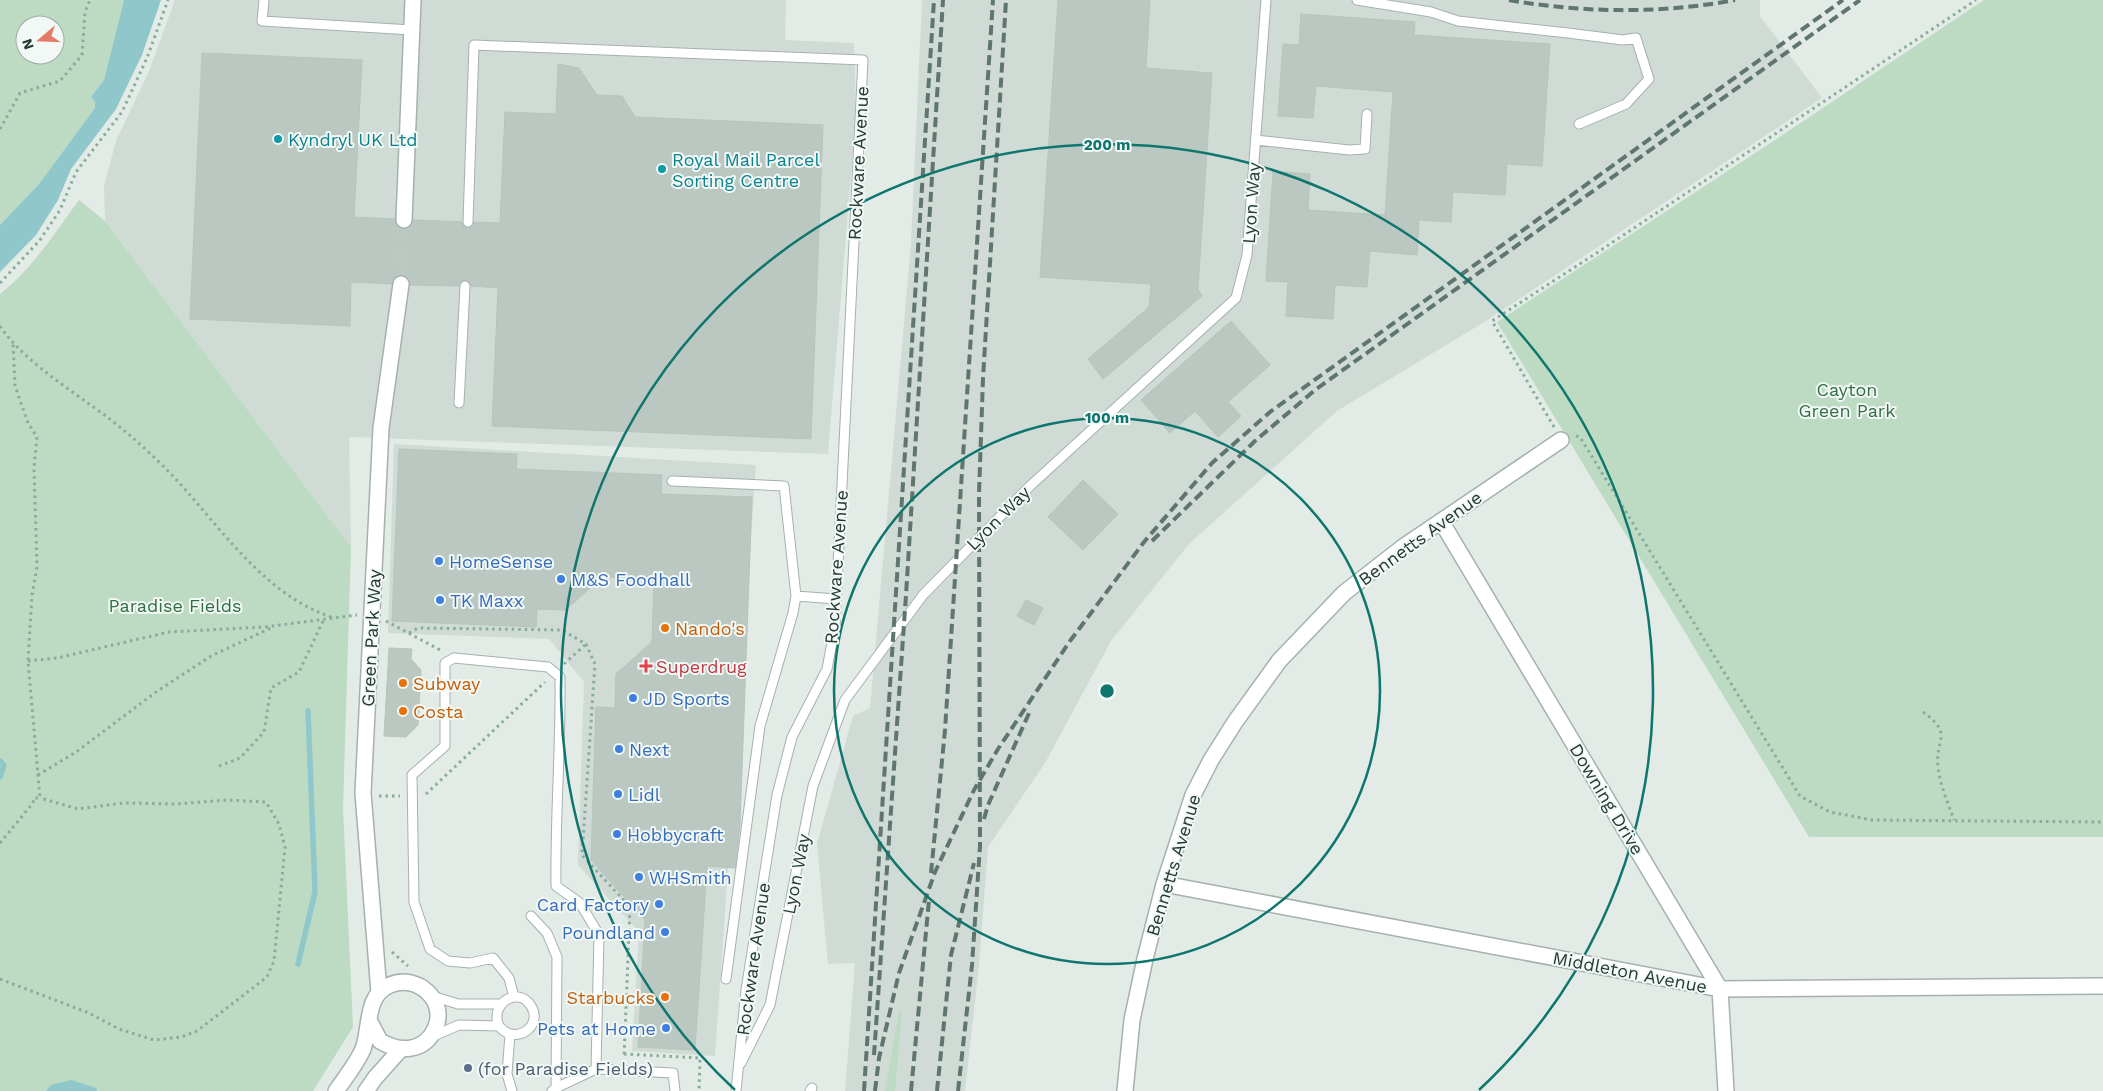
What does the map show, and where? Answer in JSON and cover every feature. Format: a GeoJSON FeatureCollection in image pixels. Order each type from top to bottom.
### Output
{"type":"FeatureCollection","features":[{"type":"Feature","properties":{"kind":"street"},"geometry":{"type":"LineString","coordinates":[[404,220],[413,0]]}},
{"type":"Feature","properties":{"kind":"street","name":"Green Park Way"},"geometry":{"type":"LineString","coordinates":[[336,1091],[363,1049],[370,1022],[370,1011],[373,1001],[379,992],[363,793],[381,428],[401,284]]}},
{"type":"Feature","properties":{"kind":"street","name":"Bennetts Avenue"},"geometry":{"type":"LineString","coordinates":[[1125,1091],[1132,1020],[1164,884],[1193,795],[1235,722],[1279,661],[1344,593],[1403,547],[1558,435]]}},
{"type":"Feature","properties":{"kind":"street","name":"Downing Drive"},"geometry":{"type":"LineString","coordinates":[[1441,521],[1720,989],[1726,1091]]}},
{"type":"Feature","properties":{"kind":"street","name":"Middleton Avenue"},"geometry":{"type":"LineString","coordinates":[[1164,884],[1720,989],[2103,986]]}},
{"type":"Feature","properties":{"kind":"street"},"geometry":{"type":"LineString","coordinates":[[370,1022],[380,1041],[400,1050],[412,1049],[422,1044],[436,1025],[438,1015],[436,1005],[431,996],[418,985],[400,982],[389,985],[379,992]]}},
{"type":"Feature","properties":{"kind":"street"},"geometry":{"type":"LineString","coordinates":[[366,1091],[400,1050]]}},
{"type":"Feature","properties":{"kind":"lane"},"geometry":{"type":"LineString","coordinates":[[264,0],[262,22],[412,30]]}},
{"type":"Feature","properties":{"kind":"lane","name":"Lyon Way"},"geometry":{"type":"LineString","coordinates":[[738,1068],[770,1005],[813,786],[845,700],[923,595],[1030,486],[1236,298],[1247,255],[1266,0]]}},
{"type":"Feature","properties":{"kind":"lane"},"geometry":{"type":"LineString","coordinates":[[1357,0],[1431,12],[1458,22],[1568,32],[1623,40],[1636,38],[1649,79],[1626,104],[1579,124]]}},
{"type":"Feature","properties":{"kind":"lane","name":"Rockware Avenue"},"geometry":{"type":"LineString","coordinates":[[468,222],[474,45],[863,60],[835,626],[827,669],[792,737],[777,794],[746,990],[736,1091]]}},
{"type":"Feature","properties":{"kind":"lane"},"geometry":{"type":"LineString","coordinates":[[1256,140],[1349,150],[1365,149],[1367,114]]}},
{"type":"Feature","properties":{"kind":"lane"},"geometry":{"type":"LineString","coordinates":[[459,403],[465,286]]}},
{"type":"Feature","properties":{"kind":"lane"},"geometry":{"type":"LineString","coordinates":[[672,481],[784,486],[796,596],[793,613],[760,726],[726,979]]}},
{"type":"Feature","properties":{"kind":"lane"},"geometry":{"type":"LineString","coordinates":[[796,596],[836,599]]}},
{"type":"Feature","properties":{"kind":"lane"},"geometry":{"type":"LineString","coordinates":[[514,997],[509,978],[493,958],[470,963],[448,961],[430,949],[414,902],[412,775],[445,746],[446,663],[454,658],[548,667],[560,677],[561,717],[555,835],[556,886],[580,902],[599,935],[596,1069]]}},
{"type":"Feature","properties":{"kind":"lane"},"geometry":{"type":"LineString","coordinates":[[531,916],[547,933],[557,957],[554,1089],[596,1069],[673,1073],[675,1091]]}},
{"type":"Feature","properties":{"kind":"lane"},"geometry":{"type":"LineString","coordinates":[[431,996],[458,1004],[500,1004],[514,997],[526,1000],[530,1004],[534,1016],[530,1028],[520,1034],[510,1034],[502,1030],[496,1015],[500,1004]]}},
{"type":"Feature","properties":{"kind":"lane"},"geometry":{"type":"LineString","coordinates":[[428,1038],[459,1025],[499,1026]]}},
{"type":"Feature","properties":{"kind":"lane"},"geometry":{"type":"LineString","coordinates":[[510,1034],[507,1074],[512,1091]]}},
{"type":"Feature","properties":{"kind":"path"},"geometry":{"type":"LineString","coordinates":[[0,129],[20,93],[60,81],[82,55],[85,12],[90,0]]}},
{"type":"Feature","properties":{"kind":"path"},"geometry":{"type":"LineString","coordinates":[[0,283],[40,240],[60,210],[76,172],[122,112],[147,58],[168,0]]}},
{"type":"Feature","properties":{"kind":"path"},"geometry":{"type":"LineString","coordinates":[[1976,0],[1492,321],[1558,435],[1580,437],[1800,796],[1830,812],[1872,820],[2103,822]]}},
{"type":"Feature","properties":{"kind":"path"},"geometry":{"type":"LineString","coordinates":[[0,326],[23,352],[127,433],[180,484],[256,569],[288,595],[320,614],[334,618]]}},
{"type":"Feature","properties":{"kind":"path"},"geometry":{"type":"LineString","coordinates":[[13,342],[15,386],[28,423],[38,438],[34,468],[38,567],[32,595],[28,661],[40,798]]}},
{"type":"Feature","properties":{"kind":"path"},"geometry":{"type":"LineString","coordinates":[[28,661],[57,658],[169,632],[276,626],[372,613],[454,658]]}},
{"type":"Feature","properties":{"kind":"path"},"geometry":{"type":"LineString","coordinates":[[218,766],[240,758],[264,732],[270,688],[299,672],[324,620]]}},
{"type":"Feature","properties":{"kind":"path"},"geometry":{"type":"LineString","coordinates":[[38,776],[76,752],[156,692],[212,656],[276,626]]}},
{"type":"Feature","properties":{"kind":"path"},"geometry":{"type":"LineString","coordinates":[[410,633],[418,628],[562,630],[586,644],[595,664],[582,855],[630,907],[623,1062]]}},
{"type":"Feature","properties":{"kind":"path"},"geometry":{"type":"LineString","coordinates":[[382,796],[425,795],[586,644]]}},
{"type":"Feature","properties":{"kind":"path"},"geometry":{"type":"LineString","coordinates":[[1923,712],[1935,721],[1942,735],[1938,766],[1944,795],[1954,820]]}},
{"type":"Feature","properties":{"kind":"path"},"geometry":{"type":"LineString","coordinates":[[0,843],[34,798],[78,809],[124,803],[176,804],[228,800],[266,802],[279,824],[285,847],[274,961],[267,977],[197,1031],[180,1037],[154,1040],[119,1029],[89,1013],[0,979]]}},
{"type":"Feature","properties":{"kind":"shaded area"},"geometry":{"type":"Polygon","coordinates":[[[175,0],[786,0],[785,40],[854,43],[856,113],[828,454],[349,437],[351,547],[105,221],[104,186],[116,141],[149,71],[175,0]]]}},
{"type":"Feature","properties":{"kind":"shaded area"},"geometry":{"type":"Polygon","coordinates":[[[922,0],[1760,0],[1760,16],[1822,98],[1486,321],[1337,411],[1189,544],[1111,641],[1045,763],[988,847],[979,966],[965,1091],[845,1091],[855,963],[828,964],[817,844],[853,716],[870,708],[911,244],[922,0]]]}},
{"type":"Feature","properties":{"kind":"shaded area"},"geometry":{"type":"Polygon","coordinates":[[[394,444],[756,465],[715,1056],[632,1051],[639,932],[578,865],[584,682],[549,639],[388,633],[394,444]]]}},
{"type":"Feature","properties":{"kind":"green space"},"geometry":{"type":"Polygon","coordinates":[[[0,0],[124,0],[104,80],[91,97],[95,102],[95,108],[39,184],[0,225],[0,0]]]}},
{"type":"Feature","properties":{"kind":"green space","name":"Cayton Green Park"},"geometry":{"type":"Polygon","coordinates":[[[1984,0],[2103,0],[2103,837],[1809,837],[1497,322],[1775,140],[1984,0]]]}},
{"type":"Feature","properties":{"kind":"green space","name":"Paradise Fields"},"geometry":{"type":"Polygon","coordinates":[[[79,200],[105,221],[351,547],[343,808],[353,1027],[313,1091],[0,1091],[0,294],[33,262],[79,200]]]}},
{"type":"Feature","properties":{"kind":"green space"},"geometry":{"type":"Polygon","coordinates":[[[899,1011],[902,1012],[895,1091],[885,1091],[899,1011]]]}},
{"type":"Feature","properties":{"kind":"water"},"geometry":{"type":"Polygon","coordinates":[[[124,0],[161,0],[142,55],[116,109],[71,169],[58,200],[36,235],[0,272],[0,225],[39,184],[95,108],[95,102],[91,97],[104,80],[124,0]]]}},
{"type":"Feature","properties":{"kind":"water"},"geometry":{"type":"Polygon","coordinates":[[[71,1080],[96,1088],[97,1091],[46,1091],[51,1085],[71,1080]]]}},
{"type":"Feature","properties":{"kind":"building"},"geometry":{"type":"Polygon","coordinates":[[[1058,0],[1150,0],[1146,68],[1212,73],[1198,289],[1202,296],[1103,379],[1088,359],[1149,307],[1151,284],[1040,277],[1058,0]]]}},
{"type":"Feature","properties":{"kind":"building"},"geometry":{"type":"Polygon","coordinates":[[[1301,14],[1415,22],[1414,35],[1550,44],[1542,166],[1507,164],[1505,195],[1453,192],[1451,222],[1419,220],[1417,255],[1370,251],[1367,287],[1335,285],[1333,319],[1286,316],[1288,282],[1266,281],[1273,171],[1310,174],[1308,210],[1385,215],[1393,92],[1316,86],[1313,118],[1278,116],[1283,44],[1299,45],[1301,14]]]}},
{"type":"Feature","properties":{"kind":"building"},"geometry":{"type":"Polygon","coordinates":[[[202,53],[362,60],[354,217],[395,219],[396,225],[403,229],[409,228],[413,220],[462,222],[464,227],[468,228],[473,226],[474,222],[500,223],[505,112],[556,114],[558,64],[579,68],[597,95],[622,96],[635,117],[823,125],[811,439],[492,426],[498,288],[471,286],[466,280],[462,281],[459,286],[410,285],[407,277],[402,275],[394,278],[392,284],[351,282],[350,326],[190,319],[202,53]]]}},
{"type":"Feature","properties":{"kind":"building"},"geometry":{"type":"Polygon","coordinates":[[[1231,321],[1270,365],[1228,402],[1241,416],[1218,437],[1195,411],[1170,433],[1141,400],[1231,321]]]}},
{"type":"Feature","properties":{"kind":"building"},"geometry":{"type":"Polygon","coordinates":[[[399,449],[517,454],[516,469],[662,475],[661,494],[752,497],[740,825],[735,868],[707,866],[695,1050],[638,1047],[645,920],[591,860],[596,707],[615,708],[616,674],[652,642],[654,579],[602,577],[566,610],[537,609],[536,627],[392,621],[399,449]]]}},
{"type":"Feature","properties":{"kind":"building"},"geometry":{"type":"Polygon","coordinates":[[[1083,480],[1118,514],[1083,550],[1048,517],[1083,480]]]}},
{"type":"Feature","properties":{"kind":"building"},"geometry":{"type":"Polygon","coordinates":[[[1026,600],[1043,608],[1034,625],[1017,616],[1026,600]]]}},
{"type":"Feature","properties":{"kind":"building"},"geometry":{"type":"Polygon","coordinates":[[[389,648],[412,649],[411,659],[421,670],[418,725],[406,737],[384,736],[389,648]]]}},
{"type":"Feature","properties":{"kind":"waterway"},"geometry":{"type":"LineString","coordinates":[[298,964],[315,892],[308,711]]}},
{"type":"Feature","properties":{"kind":"waterway"},"geometry":{"type":"LineString","coordinates":[[0,761],[4,765],[0,777]]}},
{"type":"Feature","properties":{"kind":"tunnel"},"geometry":{"type":"LineString","coordinates":[[401,284],[404,220]]}},
{"type":"Feature","properties":{"kind":"railway"},"geometry":{"type":"LineString","coordinates":[[864,1091],[934,0]]}},
{"type":"Feature","properties":{"kind":"railway"},"geometry":{"type":"LineString","coordinates":[[874,1055],[906,595],[943,0]]}},
{"type":"Feature","properties":{"kind":"railway"},"geometry":{"type":"LineString","coordinates":[[931,873],[945,730],[993,0]]}},
{"type":"Feature","properties":{"kind":"railway"},"geometry":{"type":"LineString","coordinates":[[958,1091],[972,965],[980,846],[979,494],[983,378],[1006,0]]}},
{"type":"Feature","properties":{"kind":"railway"},"geometry":{"type":"LineString","coordinates":[[1509,0],[1565,7],[1622,10],[1679,8],[1735,0]]}},
{"type":"Feature","properties":{"kind":"railway"},"geometry":{"type":"LineString","coordinates":[[875,1091],[879,1058],[899,973],[935,872],[974,790],[998,749],[1070,641],[1144,542],[1212,463],[1270,412],[1843,0]]}},
{"type":"Feature","properties":{"kind":"railway"},"geometry":{"type":"LineString","coordinates":[[1152,541],[1255,441],[1315,390],[1860,0]]}},
{"type":"Feature","properties":{"kind":"railway"},"geometry":{"type":"LineString","coordinates":[[984,819],[988,805],[1030,711]]}},
{"type":"Feature","properties":{"kind":"railway"},"geometry":{"type":"LineString","coordinates":[[937,1091],[951,955],[974,863]]}},
{"type":"Feature","properties":{"kind":"railway"},"geometry":{"type":"LineString","coordinates":[[911,1091],[929,900]]}},
{"type":"Feature","properties":{"kind":"place","name":"Kyndryl UK Ltd"},"geometry":{"type":"Point","coordinates":[278,139]}},
{"type":"Feature","properties":{"kind":"place","name":"Royal Mail Parcel Sorting Centre"},"geometry":{"type":"Point","coordinates":[662,169]}},
{"type":"Feature","properties":{"kind":"place","name":"HomeSense"},"geometry":{"type":"Point","coordinates":[439,561]}},
{"type":"Feature","properties":{"kind":"place","name":"M&S Foodhall"},"geometry":{"type":"Point","coordinates":[561,579]}},
{"type":"Feature","properties":{"kind":"place","name":"TK Maxx"},"geometry":{"type":"Point","coordinates":[440,600]}},
{"type":"Feature","properties":{"kind":"place","name":"Nando's"},"geometry":{"type":"Point","coordinates":[665,628]}},
{"type":"Feature","properties":{"kind":"place","name":"Superdrug"},"geometry":{"type":"Point","coordinates":[646,666]}},
{"type":"Feature","properties":{"kind":"place","name":"Subway"},"geometry":{"type":"Point","coordinates":[403,683]}},
{"type":"Feature","properties":{"kind":"place","name":"JD Sports"},"geometry":{"type":"Point","coordinates":[633,698]}},
{"type":"Feature","properties":{"kind":"place","name":"Costa"},"geometry":{"type":"Point","coordinates":[403,711]}},
{"type":"Feature","properties":{"kind":"place","name":"Next"},"geometry":{"type":"Point","coordinates":[619,749]}},
{"type":"Feature","properties":{"kind":"place","name":"Lidl"},"geometry":{"type":"Point","coordinates":[618,794]}},
{"type":"Feature","properties":{"kind":"place","name":"Hobbycraft"},"geometry":{"type":"Point","coordinates":[617,834]}},
{"type":"Feature","properties":{"kind":"place","name":"WHSmith"},"geometry":{"type":"Point","coordinates":[639,877]}},
{"type":"Feature","properties":{"kind":"place","name":"Card Factory"},"geometry":{"type":"Point","coordinates":[659,904]}},
{"type":"Feature","properties":{"kind":"place","name":"Poundland"},"geometry":{"type":"Point","coordinates":[665,932]}},
{"type":"Feature","properties":{"kind":"place","name":"Starbucks"},"geometry":{"type":"Point","coordinates":[665,997]}},
{"type":"Feature","properties":{"kind":"place","name":"Pets at Home"},"geometry":{"type":"Point","coordinates":[666,1028]}},
{"type":"Feature","properties":{"kind":"place","name":"(for Paradise Fields)"},"geometry":{"type":"Point","coordinates":[468,1068]}}]}
